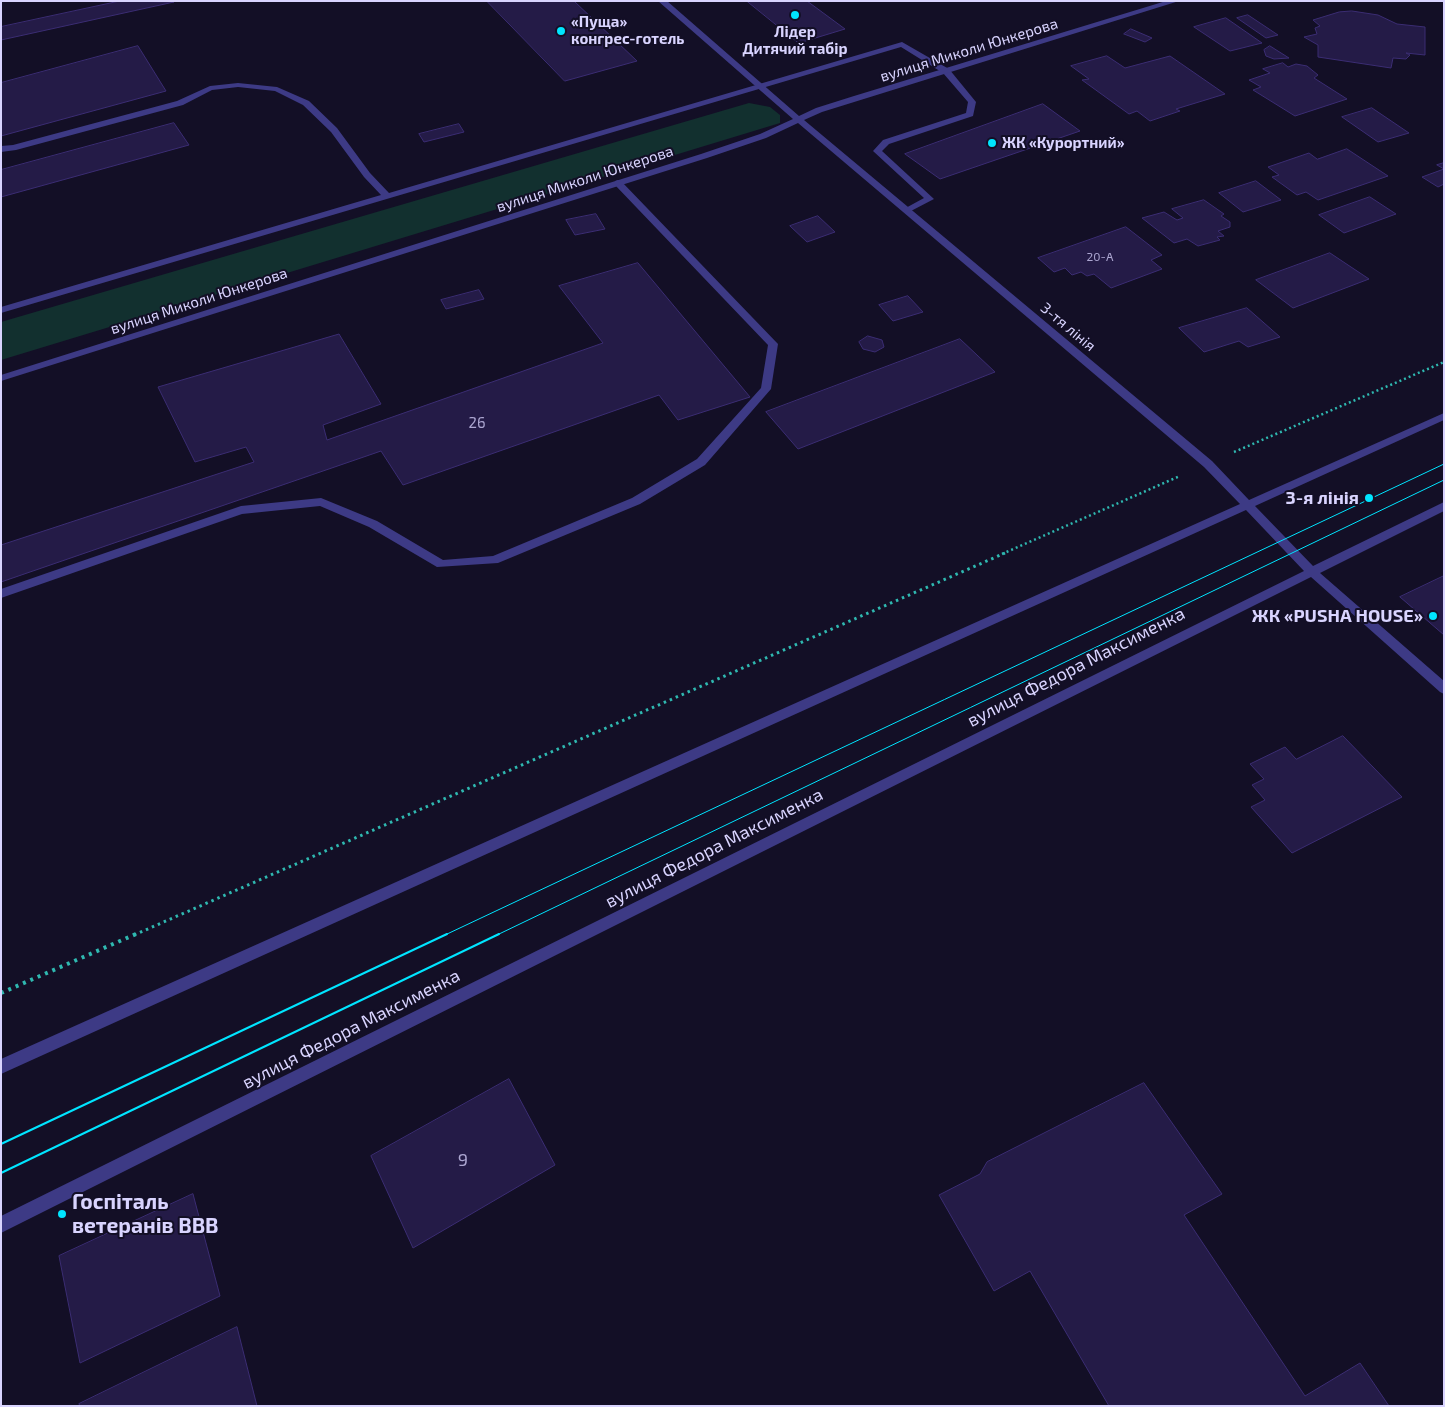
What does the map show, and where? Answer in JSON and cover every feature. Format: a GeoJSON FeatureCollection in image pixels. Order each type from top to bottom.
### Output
{"type":"FeatureCollection","features":[{"type":"Feature","properties":{"kind":"street","name":"3-тя лінія"},"geometry":{"type":"LineString","coordinates":[[662,1],[799,120],[1208,464],[1250,505],[1311,571],[1444,688]]}},
{"type":"Feature","properties":{"kind":"street","name":"вулиця Миколи Юнкерова"},"geometry":{"type":"LineString","coordinates":[[1,378],[763,136],[819,110],[1175,1]]}},
{"type":"Feature","properties":{"kind":"street"},"geometry":{"type":"LineString","coordinates":[[1,310],[902,44],[946,71],[972,102],[970,114],[886,142],[877,151],[930,199],[906,210]]}},
{"type":"Feature","properties":{"kind":"street"},"geometry":{"type":"LineString","coordinates":[[1,149],[13,148],[180,104],[210,88],[238,85],[276,89],[306,103],[334,130],[367,175],[387,196]]}},
{"type":"Feature","properties":{"kind":"street"},"geometry":{"type":"LineString","coordinates":[[1,594],[241,510],[321,502],[373,524],[441,564],[494,560],[636,501],[701,462],[766,388],[773,344],[618,183]]}},
{"type":"Feature","properties":{"kind":"street"},"geometry":{"type":"LineString","coordinates":[[1,1067],[1444,416]]}},
{"type":"Feature","properties":{"kind":"street","name":"вулиця Федора Максименка"},"geometry":{"type":"LineString","coordinates":[[1,1225],[1444,506]]}},
{"type":"Feature","properties":{"kind":"path"},"geometry":{"type":"LineString","coordinates":[[1,992],[1444,362]]}},
{"type":"Feature","properties":{"kind":"green space"},"geometry":{"type":"Polygon","coordinates":[[[749,103],[770,107],[780,115],[780,123],[1,360],[1,322],[749,103]]]}},
{"type":"Feature","properties":{"kind":"building"},"geometry":{"type":"Polygon","coordinates":[[[120,1],[174,2],[1,40],[1,27],[120,1]]]}},
{"type":"Feature","properties":{"kind":"building","name":"«Пуща» конгрес-готель"},"geometry":{"type":"Polygon","coordinates":[[[487,1],[574,1],[637,61],[565,81],[487,1]]]}},
{"type":"Feature","properties":{"kind":"building","name":"Лідер Дитячий табір"},"geometry":{"type":"Polygon","coordinates":[[[747,1],[807,1],[845,29],[799,43],[747,1]]]}},
{"type":"Feature","properties":{"kind":"building"},"geometry":{"type":"Polygon","coordinates":[[[1352,11],[1378,15],[1397,24],[1425,27],[1425,55],[1406,53],[1410,55],[1406,59],[1393,58],[1391,68],[1318,57],[1318,45],[1304,37],[1317,34],[1315,28],[1320,26],[1313,20],[1339,12],[1352,11]]]}},
{"type":"Feature","properties":{"kind":"building"},"geometry":{"type":"Polygon","coordinates":[[[1248,15],[1278,35],[1266,38],[1237,18],[1248,15]]]}},
{"type":"Feature","properties":{"kind":"building"},"geometry":{"type":"Polygon","coordinates":[[[1226,18],[1262,43],[1230,51],[1194,27],[1226,18]]]}},
{"type":"Feature","properties":{"kind":"building"},"geometry":{"type":"Polygon","coordinates":[[[1131,29],[1152,38],[1145,42],[1124,34],[1131,29]]]}},
{"type":"Feature","properties":{"kind":"building"},"geometry":{"type":"Polygon","coordinates":[[[138,46],[166,91],[1,136],[1,83],[138,46]]]}},
{"type":"Feature","properties":{"kind":"building"},"geometry":{"type":"Polygon","coordinates":[[[1270,46],[1289,58],[1274,59],[1266,56],[1264,50],[1270,46]]]}},
{"type":"Feature","properties":{"kind":"building"},"geometry":{"type":"Polygon","coordinates":[[[1107,56],[1125,68],[1170,56],[1225,94],[1176,109],[1180,111],[1150,121],[1137,111],[1129,114],[1082,80],[1089,79],[1071,66],[1107,56]]]}},
{"type":"Feature","properties":{"kind":"building"},"geometry":{"type":"Polygon","coordinates":[[[1283,63],[1288,67],[1296,64],[1307,66],[1318,75],[1314,78],[1347,99],[1295,116],[1253,90],[1261,87],[1249,80],[1270,73],[1263,69],[1283,63]]]}},
{"type":"Feature","properties":{"kind":"building","name":"ЖК «Курортний»"},"geometry":{"type":"Polygon","coordinates":[[[1043,104],[1080,131],[940,179],[905,154],[1043,104]]]}},
{"type":"Feature","properties":{"kind":"building"},"geometry":{"type":"Polygon","coordinates":[[[1372,108],[1409,133],[1378,142],[1342,117],[1372,108]]]}},
{"type":"Feature","properties":{"kind":"building"},"geometry":{"type":"Polygon","coordinates":[[[174,123],[189,145],[1,197],[1,170],[174,123]]]}},
{"type":"Feature","properties":{"kind":"building"},"geometry":{"type":"Polygon","coordinates":[[[459,124],[464,132],[424,142],[419,134],[459,124]]]}},
{"type":"Feature","properties":{"kind":"building"},"geometry":{"type":"Polygon","coordinates":[[[1347,149],[1388,176],[1318,200],[1306,192],[1297,195],[1272,177],[1279,175],[1268,167],[1309,153],[1317,159],[1347,149]]]}},
{"type":"Feature","properties":{"kind":"building"},"geometry":{"type":"Polygon","coordinates":[[[1444,163],[1444,169],[1437,165],[1444,163]]]}},
{"type":"Feature","properties":{"kind":"building"},"geometry":{"type":"Polygon","coordinates":[[[1444,169],[1444,184],[1438,187],[1422,177],[1444,169]]]}},
{"type":"Feature","properties":{"kind":"building"},"geometry":{"type":"Polygon","coordinates":[[[1256,181],[1281,200],[1243,212],[1219,193],[1256,181]]]}},
{"type":"Feature","properties":{"kind":"building"},"geometry":{"type":"Polygon","coordinates":[[[1370,197],[1396,214],[1344,233],[1319,215],[1370,197]]]}},
{"type":"Feature","properties":{"kind":"building"},"geometry":{"type":"Polygon","coordinates":[[[1204,200],[1224,214],[1221,216],[1230,222],[1230,227],[1218,231],[1224,236],[1217,237],[1220,240],[1198,246],[1187,239],[1174,243],[1142,218],[1164,212],[1177,220],[1183,218],[1172,209],[1204,200]]]}},
{"type":"Feature","properties":{"kind":"building"},"geometry":{"type":"Polygon","coordinates":[[[596,214],[605,229],[575,235],[566,220],[596,214]]]}},
{"type":"Feature","properties":{"kind":"building"},"geometry":{"type":"Polygon","coordinates":[[[818,216],[835,232],[807,242],[790,226],[818,216]]]}},
{"type":"Feature","properties":{"kind":"building"},"geometry":{"type":"Polygon","coordinates":[[[1126,227],[1162,255],[1151,260],[1162,269],[1111,288],[1094,274],[1087,276],[1081,272],[1072,275],[1065,268],[1054,272],[1038,258],[1126,227]]]}},
{"type":"Feature","properties":{"kind":"building"},"geometry":{"type":"Polygon","coordinates":[[[1330,253],[1369,279],[1293,308],[1256,280],[1330,253]]]}},
{"type":"Feature","properties":{"kind":"building"},"geometry":{"type":"Polygon","coordinates":[[[638,263],[750,397],[678,420],[659,395],[403,485],[381,451],[1,582],[1,545],[254,462],[246,447],[195,462],[158,387],[339,334],[381,404],[323,425],[327,440],[603,343],[559,286],[638,263]]]}},
{"type":"Feature","properties":{"kind":"building"},"geometry":{"type":"Polygon","coordinates":[[[479,290],[484,299],[446,309],[441,300],[479,290]]]}},
{"type":"Feature","properties":{"kind":"building"},"geometry":{"type":"Polygon","coordinates":[[[908,296],[923,312],[893,321],[879,305],[908,296]]]}},
{"type":"Feature","properties":{"kind":"building"},"geometry":{"type":"Polygon","coordinates":[[[1247,308],[1280,337],[1248,347],[1239,341],[1204,352],[1179,328],[1247,308]]]}},
{"type":"Feature","properties":{"kind":"building"},"geometry":{"type":"Polygon","coordinates":[[[868,336],[882,340],[884,347],[875,352],[863,349],[859,342],[868,336]]]}},
{"type":"Feature","properties":{"kind":"building"},"geometry":{"type":"Polygon","coordinates":[[[960,339],[995,372],[798,449],[766,412],[960,339]]]}},
{"type":"Feature","properties":{"kind":"building","name":"ЖК «PUSHA HOUSE»"},"geometry":{"type":"Polygon","coordinates":[[[1444,576],[1444,635],[1400,597],[1444,576]]]}},
{"type":"Feature","properties":{"kind":"building"},"geometry":{"type":"Polygon","coordinates":[[[1343,736],[1402,797],[1292,853],[1251,807],[1265,800],[1252,785],[1264,779],[1250,764],[1285,747],[1296,759],[1343,736]]]}},
{"type":"Feature","properties":{"kind":"building"},"geometry":{"type":"Polygon","coordinates":[[[509,1079],[555,1165],[413,1248],[371,1156],[509,1079]]]}},
{"type":"Feature","properties":{"kind":"building"},"geometry":{"type":"Polygon","coordinates":[[[1144,1083],[1222,1194],[1184,1215],[1305,1396],[1360,1363],[1389,1406],[1109,1406],[1030,1271],[994,1291],[939,1195],[980,1174],[987,1162],[1144,1083]]]}},
{"type":"Feature","properties":{"kind":"building"},"geometry":{"type":"Polygon","coordinates":[[[193,1194],[220,1296],[80,1363],[59,1256],[193,1194]]]}},
{"type":"Feature","properties":{"kind":"building"},"geometry":{"type":"Polygon","coordinates":[[[237,1327],[257,1406],[80,1406],[79,1404],[237,1327]]]}},
{"type":"Feature","properties":{"kind":"tram line"},"geometry":{"type":"LineString","coordinates":[[445,935],[1444,464]]}},
{"type":"Feature","properties":{"kind":"tram line"},"geometry":{"type":"LineString","coordinates":[[497,935],[1444,480]]}},
{"type":"Feature","properties":{"kind":"tram line"},"geometry":{"type":"LineString","coordinates":[[1,1144],[447,934]]}},
{"type":"Feature","properties":{"kind":"tram line"},"geometry":{"type":"LineString","coordinates":[[1,1173],[499,934]]}},
{"type":"Feature","properties":{"kind":"place","name":"Лідер Дитячий табір"},"geometry":{"type":"Point","coordinates":[795,15]}},
{"type":"Feature","properties":{"kind":"place","name":"«Пуща» конгрес-готель"},"geometry":{"type":"Point","coordinates":[561,31]}},
{"type":"Feature","properties":{"kind":"place","name":"ЖК «Курортний»"},"geometry":{"type":"Point","coordinates":[992,143]}},
{"type":"Feature","properties":{"kind":"place","name":"3-я лінія"},"geometry":{"type":"Point","coordinates":[1369,498]}},
{"type":"Feature","properties":{"kind":"place","name":"ЖК «PUSHA HOUSE»"},"geometry":{"type":"Point","coordinates":[1433,616]}},
{"type":"Feature","properties":{"kind":"place","name":"Госпіталь ветеранів ВВВ"},"geometry":{"type":"Point","coordinates":[62,1214]}}]}
